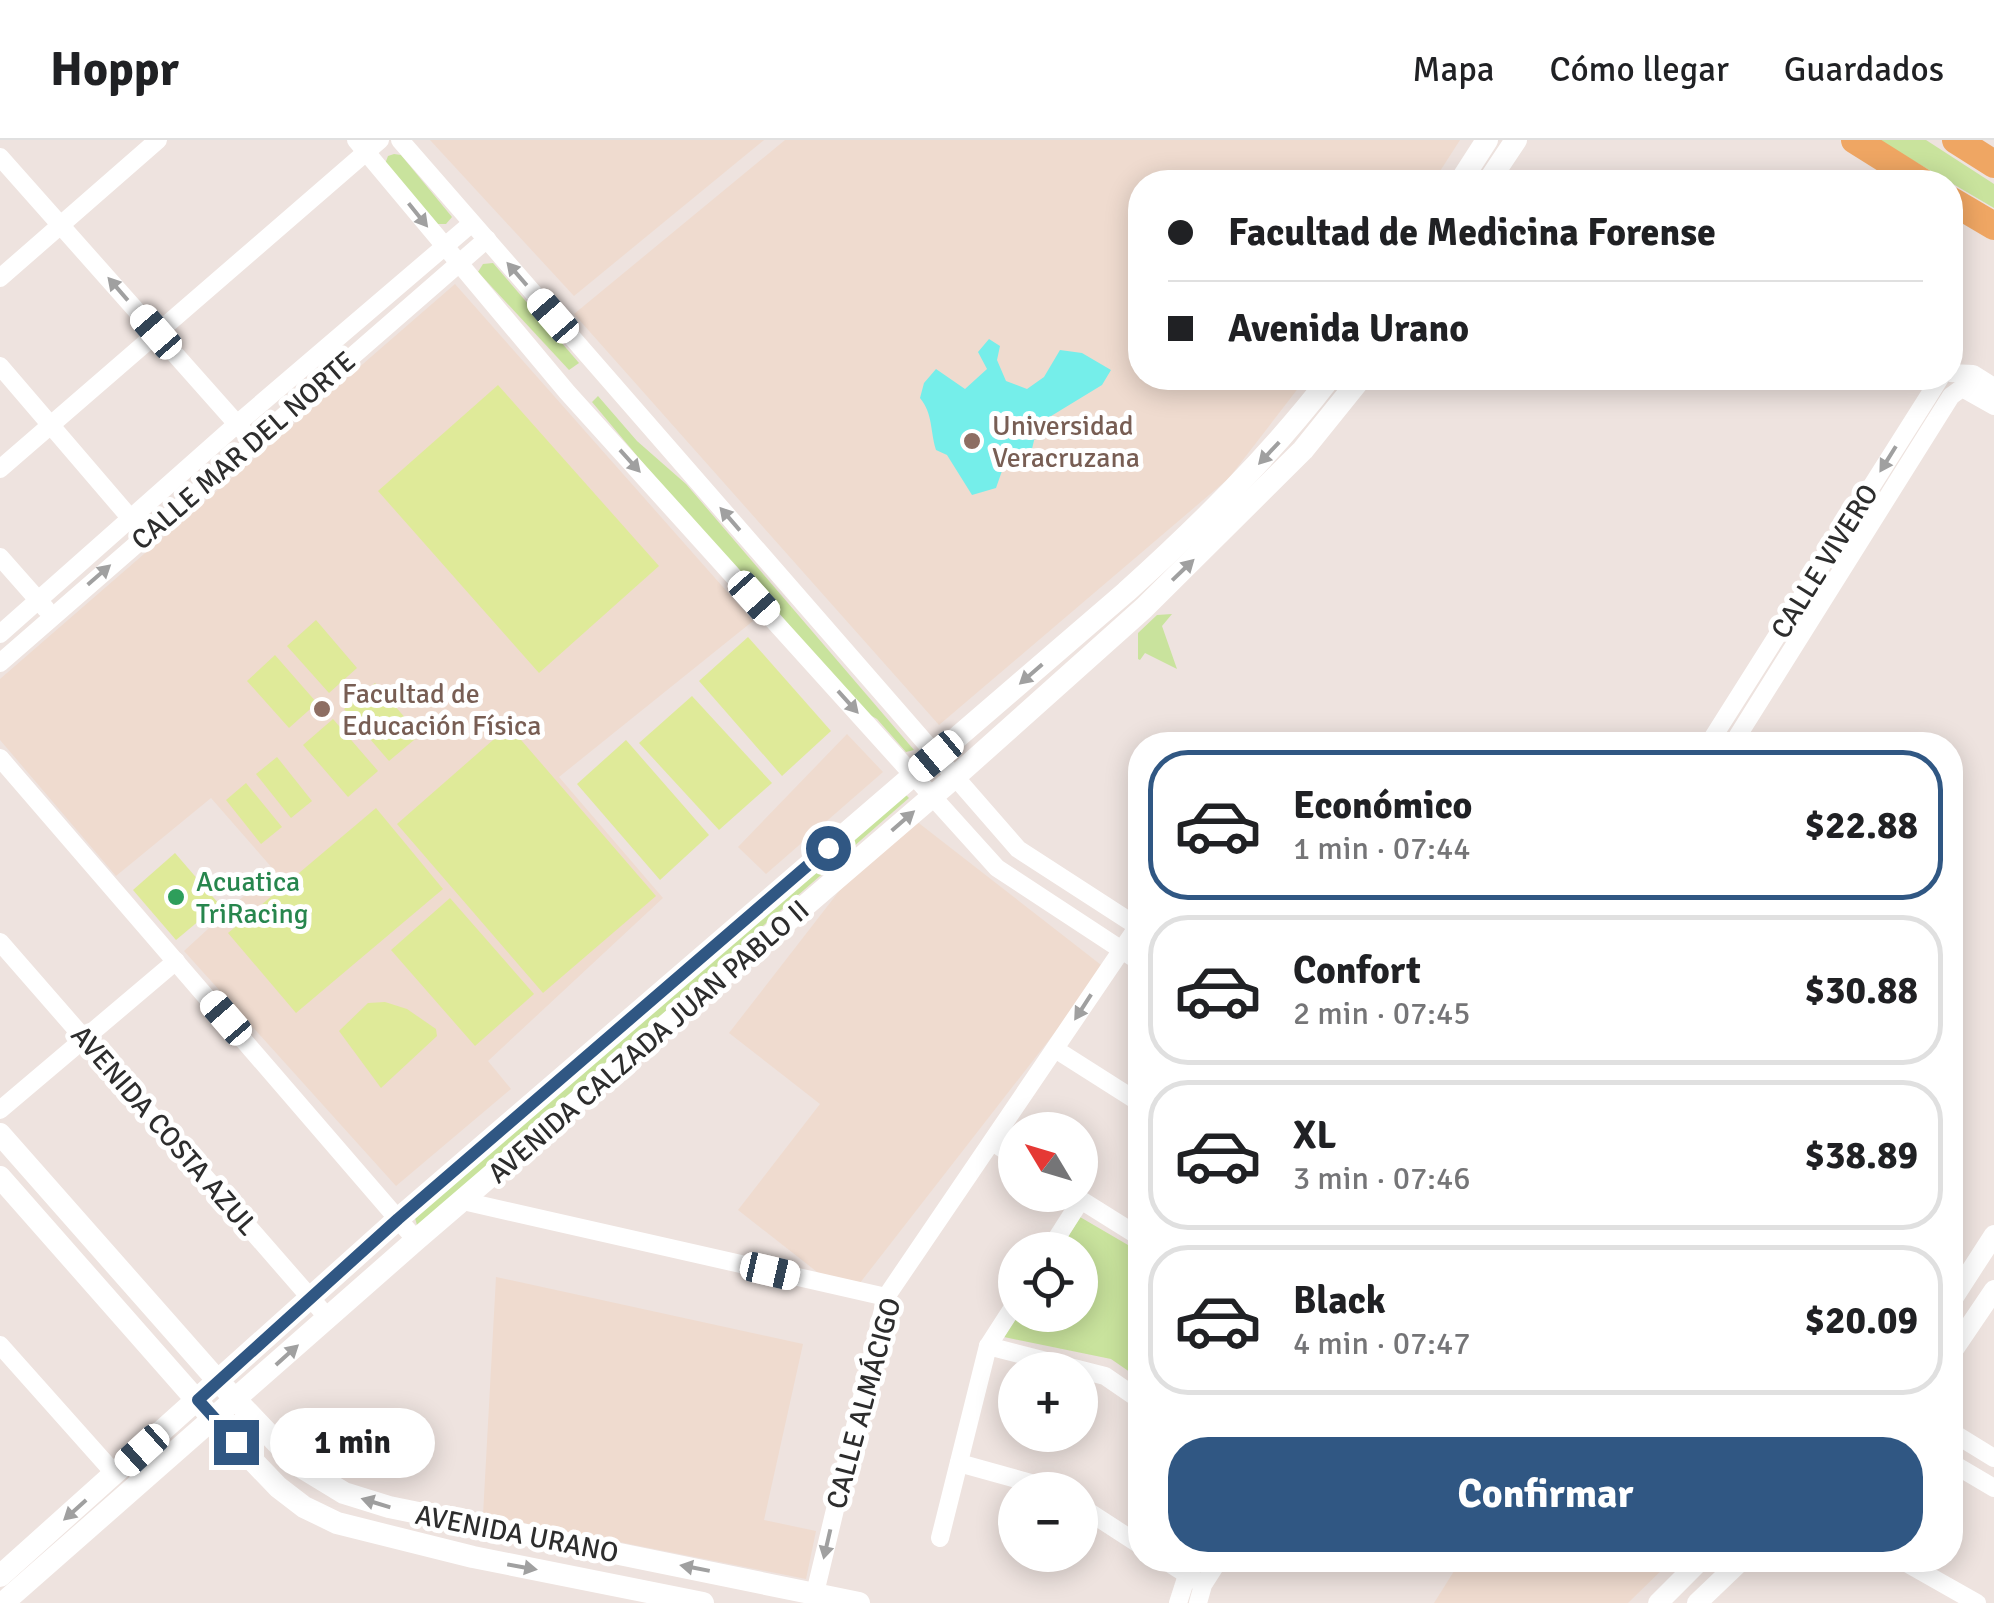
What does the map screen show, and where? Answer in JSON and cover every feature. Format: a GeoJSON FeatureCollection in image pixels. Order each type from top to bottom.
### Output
{"type":"FeatureCollection","features":[{"type":"Feature","properties":{"kind":"main road"},"geometry":{"type":"LineString","coordinates":[[1468,170],[1488,140]]}},
{"type":"Feature","properties":{"kind":"main road"},"geometry":{"type":"LineString","coordinates":[[1496,170],[1516,140]]}},
{"type":"Feature","properties":{"kind":"main road"},"geometry":{"type":"LineString","coordinates":[[1855,140],[1903,170]]}},
{"type":"Feature","properties":{"kind":"main road"},"geometry":{"type":"LineString","coordinates":[[1956,140],[1994,164]]}},
{"type":"Feature","properties":{"kind":"main road"},"geometry":{"type":"LineString","coordinates":[[1963,208],[1994,226]]}},
{"type":"Feature","properties":{"kind":"main road","name":"AVENIDA CALZADA JUAN PABLO II"},"geometry":{"type":"LineString","coordinates":[[2,1572],[398,1219],[914,774],[1135,600],[1284,436],[1320,390]]}},
{"type":"Feature","properties":{"kind":"main road","name":"AVENIDA CALZADA JUAN PABLO II"},"geometry":{"type":"LineString","coordinates":[[3,1603],[416,1240],[955,777],[1135,600],[1303,450],[1351,390]]}},
{"type":"Feature","properties":{"kind":"main road","name":"AVENIDA URANO"},"geometry":{"type":"LineString","coordinates":[[0,1134],[218,1381],[298,1465],[344,1493],[389,1507],[764,1593],[815,1594],[858,1603]]}},
{"type":"Feature","properties":{"kind":"main road","name":"AVENIDA URANO"},"geometry":{"type":"LineString","coordinates":[[0,1176],[214,1420],[278,1487],[304,1507],[337,1523],[473,1557],[666,1599],[703,1603]]}},
{"type":"Feature","properties":{"kind":"main road"},"geometry":{"type":"LineString","coordinates":[[473,1557],[480,1526]]}},
{"type":"Feature","properties":{"kind":"street"},"geometry":{"type":"LineString","coordinates":[[0,278],[158,140]]}},
{"type":"Feature","properties":{"kind":"street"},"geometry":{"type":"LineString","coordinates":[[400,140],[936,756],[1032,860],[1128,920]]}},
{"type":"Feature","properties":{"kind":"street"},"geometry":{"type":"LineString","coordinates":[[0,469],[367,144],[458,264],[568,392],[1009,879],[1128,955]]}},
{"type":"Feature","properties":{"kind":"street"},"geometry":{"type":"LineString","coordinates":[[0,158],[252,441]]}},
{"type":"Feature","properties":{"kind":"street","name":"CALLE MAR DEL NORTE"},"geometry":{"type":"LineString","coordinates":[[0,634],[472,223]]}},
{"type":"Feature","properties":{"kind":"street","name":"CALLE MAR DEL NORTE"},"geometry":{"type":"LineString","coordinates":[[0,663],[487,239]]}},
{"type":"Feature","properties":{"kind":"street"},"geometry":{"type":"LineString","coordinates":[[0,366],[145,535]]}},
{"type":"Feature","properties":{"kind":"street"},"geometry":{"type":"LineString","coordinates":[[1963,374],[1973,374],[1994,386]]}},
{"type":"Feature","properties":{"kind":"street","name":"CALLE VIVERO"},"geometry":{"type":"LineString","coordinates":[[1963,389],[1994,406]]}},
{"type":"Feature","properties":{"kind":"street","name":"CALLE VIVERO"},"geometry":{"type":"LineString","coordinates":[[1740,732],[1938,390]]}},
{"type":"Feature","properties":{"kind":"street","name":"CALLE VIVERO"},"geometry":{"type":"LineString","coordinates":[[1717,732],[1873,502],[1950,396],[1959,390]]}},
{"type":"Feature","properties":{"kind":"street"},"geometry":{"type":"LineString","coordinates":[[0,557],[53,616]]}},
{"type":"Feature","properties":{"kind":"street"},"geometry":{"type":"LineString","coordinates":[[0,758],[416,1240]]}},
{"type":"Feature","properties":{"kind":"street","name":"CALLE ALMÁCIGO"},"geometry":{"type":"LineString","coordinates":[[815,1594],[886,1297],[1128,940]]}},
{"type":"Feature","properties":{"kind":"street","name":"AVENIDA COSTA AZUL"},"geometry":{"type":"LineString","coordinates":[[0,942],[328,1318]]}},
{"type":"Feature","properties":{"kind":"street"},"geometry":{"type":"LineString","coordinates":[[0,1110],[176,961]]}},
{"type":"Feature","properties":{"kind":"street"},"geometry":{"type":"LineString","coordinates":[[1055,1049],[1128,1095]]}},
{"type":"Feature","properties":{"kind":"street"},"geometry":{"type":"LineString","coordinates":[[992,1142],[998,1146]]}},
{"type":"Feature","properties":{"kind":"street"},"geometry":{"type":"LineString","coordinates":[[463,1201],[886,1297]]}},
{"type":"Feature","properties":{"kind":"street"},"geometry":{"type":"LineString","coordinates":[[1098,1211],[1128,1230]]}},
{"type":"Feature","properties":{"kind":"street"},"geometry":{"type":"LineString","coordinates":[[1963,1284],[1994,1234]]}},
{"type":"Feature","properties":{"kind":"street"},"geometry":{"type":"LineString","coordinates":[[1974,1267],[1994,1280]]}},
{"type":"Feature","properties":{"kind":"street"},"geometry":{"type":"LineString","coordinates":[[1963,1335],[1994,1290]]}},
{"type":"Feature","properties":{"kind":"street"},"geometry":{"type":"LineString","coordinates":[[940,1538],[988,1346],[998,1330]]}},
{"type":"Feature","properties":{"kind":"street"},"geometry":{"type":"LineString","coordinates":[[0,1345],[115,1474]]}},
{"type":"Feature","properties":{"kind":"street"},"geometry":{"type":"LineString","coordinates":[[988,1346],[1105,1376],[1128,1392]]}},
{"type":"Feature","properties":{"kind":"street"},"geometry":{"type":"LineString","coordinates":[[1963,1439],[1994,1458]]}},
{"type":"Feature","properties":{"kind":"street"},"geometry":{"type":"LineString","coordinates":[[959,1462],[998,1473]]}},
{"type":"Feature","properties":{"kind":"street"},"geometry":{"type":"LineString","coordinates":[[1963,1470],[1994,1488]]}},
{"type":"Feature","properties":{"kind":"street"},"geometry":{"type":"LineString","coordinates":[[1098,1517],[1128,1536]]}},
{"type":"Feature","properties":{"kind":"street"},"geometry":{"type":"LineString","coordinates":[[1664,1597],[1689,1572]]}},
{"type":"Feature","properties":{"kind":"street"},"geometry":{"type":"LineString","coordinates":[[1664,1597],[1694,1603],[1729,1572]]}},
{"type":"Feature","properties":{"kind":"street"},"geometry":{"type":"LineString","coordinates":[[1922,1572],[1977,1603]]}},
{"type":"Feature","properties":{"kind":"street"},"geometry":{"type":"LineString","coordinates":[[1178,1603],[1196,1581]]}},
{"type":"Feature","properties":{"kind":"shaded area"},"geometry":{"type":"Polygon","coordinates":[[[430,140],[764,140],[574,296],[430,140]]]}},
{"type":"Feature","properties":{"kind":"shaded area","name":"Universidad Veracruzana"},"geometry":{"type":"Polygon","coordinates":[[[785,140],[1460,140],[1441,170],[1128,170],[1128,390],[1297,390],[1229,478],[939,725],[574,314],[785,140]]]}},
{"type":"Feature","properties":{"kind":"shaded area","name":"Facultad de Educación Física"},"geometry":{"type":"Polygon","coordinates":[[[455,284],[753,621],[559,777],[663,898],[488,1061],[511,1089],[396,1186],[184,951],[273,869],[211,798],[116,876],[0,740],[0,679],[455,284]]]}},
{"type":"Feature","properties":{"kind":"shaded area"},"geometry":{"type":"Polygon","coordinates":[[[847,734],[883,772],[766,874],[738,847],[847,734]]]}},
{"type":"Feature","properties":{"kind":"shaded area"},"geometry":{"type":"Polygon","coordinates":[[[902,810],[1105,968],[849,1297],[738,1210],[820,1104],[729,1033],[902,810]]]}},
{"type":"Feature","properties":{"kind":"shaded area"},"geometry":{"type":"Polygon","coordinates":[[[496,1277],[803,1344],[764,1520],[816,1531],[806,1579],[483,1515],[496,1277]]]}},
{"type":"Feature","properties":{"kind":"shaded area"},"geometry":{"type":"Polygon","coordinates":[[[1453,1572],[1660,1572],[1628,1603],[1434,1603],[1453,1572]]]}},
{"type":"Feature","properties":{"kind":"green space"},"geometry":{"type":"Polygon","coordinates":[[[1878,140],[1926,140],[1994,184],[1994,208],[1963,190],[1963,170],[1929,170],[1878,140]]]}},
{"type":"Feature","properties":{"kind":"green space"},"geometry":{"type":"Polygon","coordinates":[[[401,155],[452,217],[446,224],[436,224],[385,164],[388,156],[401,155]]]}},
{"type":"Feature","properties":{"kind":"green space"},"geometry":{"type":"Polygon","coordinates":[[[493,263],[579,363],[569,370],[478,272],[483,264],[493,263]]]}},
{"type":"Feature","properties":{"kind":"green space"},"geometry":{"type":"Polygon","coordinates":[[[498,385],[659,566],[539,673],[378,491],[498,385]]]}},
{"type":"Feature","properties":{"kind":"green space"},"geometry":{"type":"Polygon","coordinates":[[[598,396],[637,441],[686,484],[914,750],[906,752],[877,719],[863,711],[689,518],[592,402],[598,396]]]}},
{"type":"Feature","properties":{"kind":"green space"},"geometry":{"type":"Polygon","coordinates":[[[1172,614],[1162,626],[1177,669],[1145,653],[1138,659],[1138,633],[1157,615],[1172,614]]]}},
{"type":"Feature","properties":{"kind":"green space"},"geometry":{"type":"Polygon","coordinates":[[[316,620],[357,668],[329,693],[287,646],[316,620]]]}},
{"type":"Feature","properties":{"kind":"green space"},"geometry":{"type":"Polygon","coordinates":[[[748,637],[831,731],[782,776],[699,681],[748,637]]]}},
{"type":"Feature","properties":{"kind":"green space"},"geometry":{"type":"Polygon","coordinates":[[[275,655],[317,703],[289,728],[247,681],[275,655]]]}},
{"type":"Feature","properties":{"kind":"green space"},"geometry":{"type":"Polygon","coordinates":[[[375,683],[420,735],[389,761],[344,709],[375,683]]]}},
{"type":"Feature","properties":{"kind":"green space"},"geometry":{"type":"Polygon","coordinates":[[[692,696],[772,783],[719,830],[639,743],[692,696]]]}},
{"type":"Feature","properties":{"kind":"green space"},"geometry":{"type":"Polygon","coordinates":[[[333,719],[378,771],[348,797],[303,745],[333,719]]]}},
{"type":"Feature","properties":{"kind":"green space"},"geometry":{"type":"Polygon","coordinates":[[[509,726],[656,896],[543,993],[397,824],[509,726]]]}},
{"type":"Feature","properties":{"kind":"green space"},"geometry":{"type":"Polygon","coordinates":[[[626,740],[709,835],[660,880],[577,784],[626,740]]]}},
{"type":"Feature","properties":{"kind":"green space"},"geometry":{"type":"Polygon","coordinates":[[[277,757],[312,801],[291,818],[256,774],[277,757]]]}},
{"type":"Feature","properties":{"kind":"green space"},"geometry":{"type":"Polygon","coordinates":[[[246,783],[282,827],[261,844],[226,800],[246,783]]]}},
{"type":"Feature","properties":{"kind":"green space"},"geometry":{"type":"Polygon","coordinates":[[[905,794],[909,798],[423,1224],[417,1225],[415,1218],[905,794]]]}},
{"type":"Feature","properties":{"kind":"green space"},"geometry":{"type":"Polygon","coordinates":[[[376,808],[443,889],[296,1013],[228,933],[376,808]]]}},
{"type":"Feature","properties":{"kind":"green space","name":"Acuatica TriRacing"},"geometry":{"type":"Polygon","coordinates":[[[175,853],[219,904],[176,940],[133,890],[175,853]]]}},
{"type":"Feature","properties":{"kind":"green space"},"geometry":{"type":"Polygon","coordinates":[[[450,898],[534,994],[475,1046],[391,950],[450,898]]]}},
{"type":"Feature","properties":{"kind":"green space"},"geometry":{"type":"Polygon","coordinates":[[[385,1002],[407,1009],[436,1029],[437,1036],[381,1088],[339,1031],[368,1003],[385,1002]]]}},
{"type":"Feature","properties":{"kind":"green space"},"geometry":{"type":"Polygon","coordinates":[[[1080,1217],[1128,1245],[1128,1371],[1111,1359],[1098,1356],[1098,1352],[1077,1352],[1004,1337],[1007,1332],[1098,1332],[1098,1232],[1071,1232],[1080,1217]]]}},
{"type":"Feature","properties":{"kind":"water"},"geometry":{"type":"Polygon","coordinates":[[[989,339],[1000,346],[997,360],[1006,381],[1027,389],[1044,377],[1060,350],[1082,353],[1111,370],[1102,385],[1038,424],[1031,453],[1003,468],[996,488],[972,495],[947,455],[936,450],[929,416],[920,398],[924,383],[936,369],[965,389],[987,369],[978,352],[989,339]]]}},
{"type":"Feature","properties":{"kind":"place","name":"Universidad Veracruzana"},"geometry":{"type":"Point","coordinates":[972,441]}},
{"type":"Feature","properties":{"kind":"place","name":"Facultad de Educación Física"},"geometry":{"type":"Point","coordinates":[322,709]}},
{"type":"Feature","properties":{"kind":"place","name":"Acuatica TriRacing"},"geometry":{"type":"Point","coordinates":[176,897]}},
{"type":"Feature","properties":{"kind":"route"},"geometry":{"type":"LineString","coordinates":[[236,1442],[198,1400],[398,1219],[828,848]]}}]}
